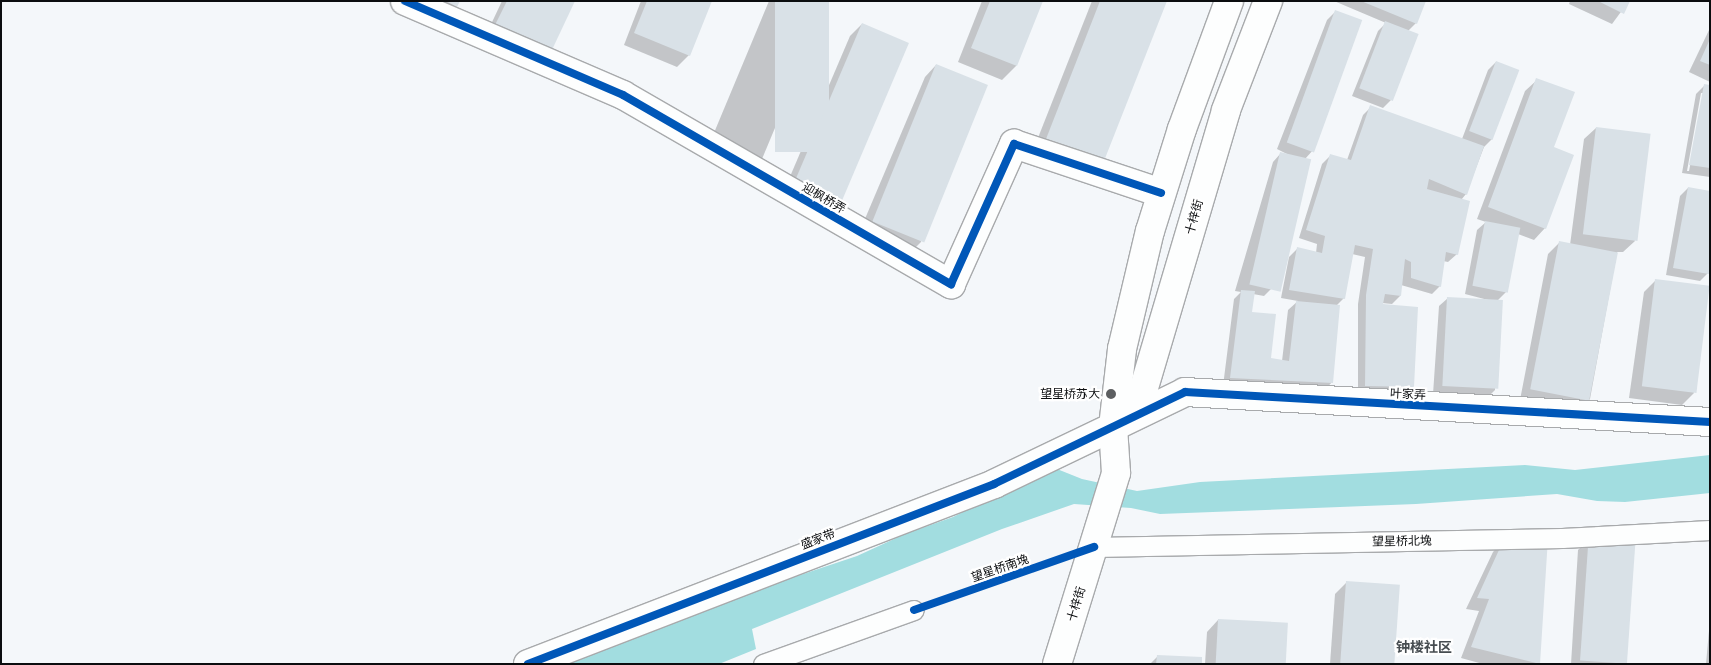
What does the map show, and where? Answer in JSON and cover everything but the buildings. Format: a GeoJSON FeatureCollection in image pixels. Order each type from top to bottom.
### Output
{"type":"FeatureCollection","features":[{"type":"Feature","properties":{"kind":"street","name":"迎枫桥弄"},"geometry":{"type":"LineString","coordinates":[[405,1],[623,95],[952,284],[1014,144],[1161,194]]}},
{"type":"Feature","properties":{"kind":"street","name":"十梓街"},"geometry":{"type":"LineString","coordinates":[[1057,664],[1116,473],[1113,427],[1122,349],[1161,194],[1229,1]]}},
{"type":"Feature","properties":{"kind":"street","name":"十梓街"},"geometry":{"type":"LineString","coordinates":[[1113,427],[1143,391],[1226,110],[1268,1]]}},
{"type":"Feature","properties":{"kind":"street","name":"叶家弄"},"geometry":{"type":"LineString","coordinates":[[1113,427],[1185,392],[1710,422]]}},
{"type":"Feature","properties":{"kind":"street","name":"盛家带"},"geometry":{"type":"LineString","coordinates":[[528,664],[994,484],[1113,427]]}},
{"type":"Feature","properties":{"kind":"lane","name":"望星桥北堍"},"geometry":{"type":"LineString","coordinates":[[1094,547],[1562,538],[1710,530]]}},
{"type":"Feature","properties":{"kind":"lane"},"geometry":{"type":"LineString","coordinates":[[763,664],[914,610]]}},
{"type":"Feature","properties":{"kind":"water"},"geometry":{"type":"Polygon","coordinates":[[[1710,455],[1710,493],[1625,502],[1597,501],[1557,494],[1416,504],[1160,514],[1131,508],[1074,504],[1002,529],[752,629],[756,649],[719,664],[561,664],[681,615],[857,556],[905,534],[953,517],[1052,467],[1082,479],[1137,491],[1200,482],[1525,465],[1575,470],[1710,455]]]}},
{"type":"Feature","properties":{"kind":"cycle path"},"geometry":{"type":"LineString","coordinates":[[405,1],[623,95],[951,284],[1014,144],[1161,193]]}},
{"type":"Feature","properties":{"kind":"cycle path"},"geometry":{"type":"LineString","coordinates":[[528,664],[994,484],[1185,392],[1710,422]]}},
{"type":"Feature","properties":{"kind":"cycle path","name":"望星桥南堍"},"geometry":{"type":"LineString","coordinates":[[914,610],[1094,547]]}},
{"type":"Feature","properties":{"kind":"place","name":"望星桥苏大"},"geometry":{"type":"Point","coordinates":[1111,394]}},
{"type":"Feature","properties":{"kind":"district","name":"钟楼社区"},"geometry":{"type":"Point","coordinates":[1424,647]}}]}
